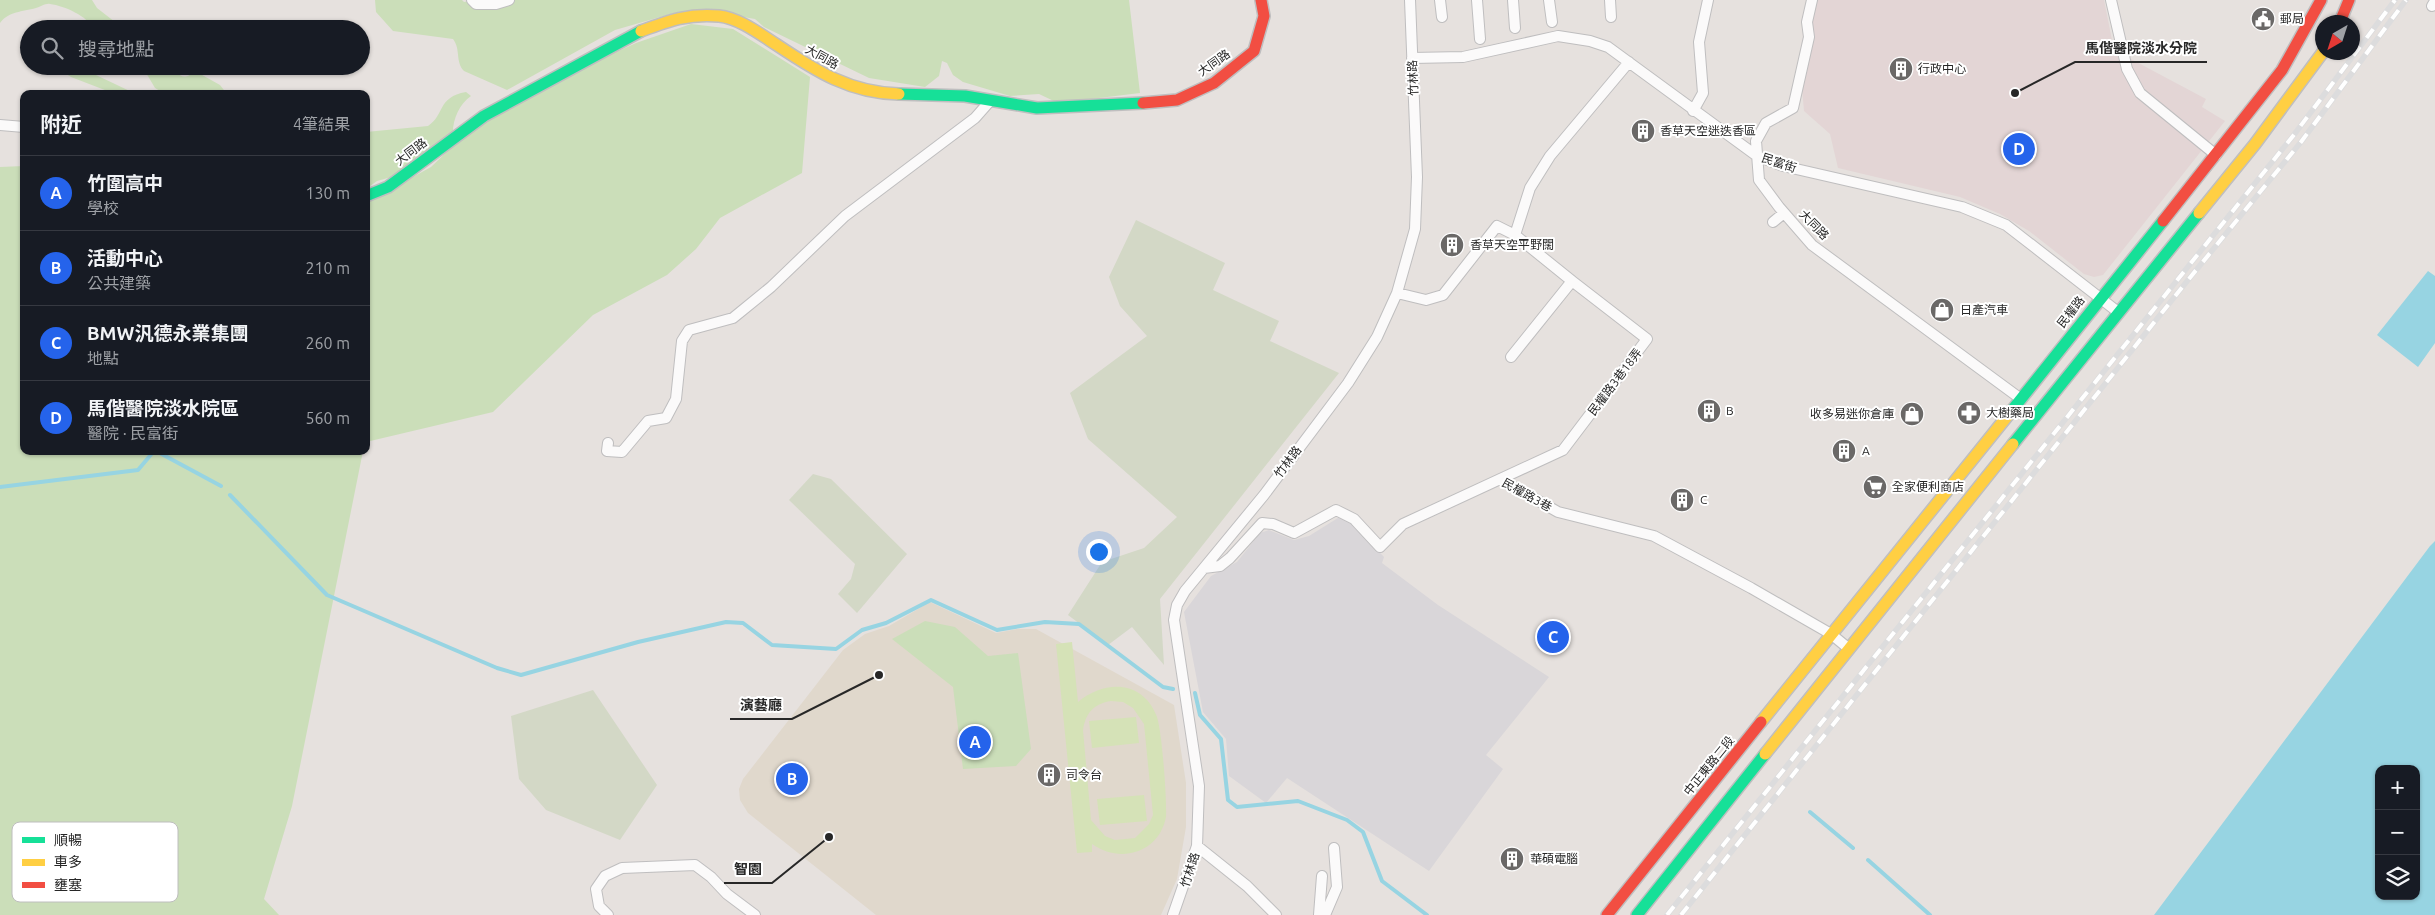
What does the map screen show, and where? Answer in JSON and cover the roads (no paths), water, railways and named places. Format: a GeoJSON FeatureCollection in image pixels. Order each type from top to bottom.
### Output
{"type":"FeatureCollection","features":[{"type":"Feature","properties":{"kind":"main road","name":"大同路"},"geometry":{"type":"LineString","coordinates":[[370,194],[388,187],[484,116],[638,32],[684,16],[721,16],[753,29],[812,68],[847,86],[886,94],[965,96],[990,102],[1037,108],[1084,107],[1177,100],[1214,83],[1254,51],[1264,16],[1261,0]]}},
{"type":"Feature","properties":{"kind":"main road","name":"民權路"},"geometry":{"type":"LineString","coordinates":[[1831,634],[2021,399],[2100,297],[2216,155],[2282,70],[2321,0]]}},
{"type":"Feature","properties":{"kind":"main road"},"geometry":{"type":"LineString","coordinates":[[2343,15],[2349,0]]}},
{"type":"Feature","properties":{"kind":"main road"},"geometry":{"type":"LineString","coordinates":[[1637,915],[1848,648],[2255,144],[2317,60]]}},
{"type":"Feature","properties":{"kind":"main road","name":"中正東路二段"},"geometry":{"type":"LineString","coordinates":[[1607,915],[1831,634]]}},
{"type":"Feature","properties":{"kind":"street"},"geometry":{"type":"LineString","coordinates":[[472,0],[476,4],[496,4],[509,0]]}},
{"type":"Feature","properties":{"kind":"street","name":"竹林路"},"geometry":{"type":"LineString","coordinates":[[1173,915],[1197,846],[1198,786],[1174,620],[1177,605],[1185,591],[1264,494],[1348,383],[1377,337],[1397,293],[1415,229],[1417,176],[1410,0]]}},
{"type":"Feature","properties":{"kind":"street"},"geometry":{"type":"LineString","coordinates":[[1440,0],[1442,17]]}},
{"type":"Feature","properties":{"kind":"street"},"geometry":{"type":"LineString","coordinates":[[1477,0],[1480,39]]}},
{"type":"Feature","properties":{"kind":"street"},"geometry":{"type":"LineString","coordinates":[[1512,0],[1515,28]]}},
{"type":"Feature","properties":{"kind":"street"},"geometry":{"type":"LineString","coordinates":[[1549,0],[1552,22]]}},
{"type":"Feature","properties":{"kind":"street"},"geometry":{"type":"LineString","coordinates":[[1610,0],[1612,17]]}},
{"type":"Feature","properties":{"kind":"street"},"geometry":{"type":"LineString","coordinates":[[1693,111],[1703,93],[1699,42],[1708,0]]}},
{"type":"Feature","properties":{"kind":"street","name":"大同路"},"geometry":{"type":"LineString","coordinates":[[1812,0],[1807,22],[1809,37],[1793,108],[1766,123],[1756,142],[1760,180],[1812,245],[2021,399]]}},
{"type":"Feature","properties":{"kind":"street"},"geometry":{"type":"LineString","coordinates":[[2110,0],[2127,69],[2140,93],[2216,155]]}},
{"type":"Feature","properties":{"kind":"street","name":"民富街"},"geometry":{"type":"LineString","coordinates":[[1412,58],[1463,57],[1558,36],[1590,41],[1608,47],[1757,156],[1783,166],[1962,207],[1998,221],[2051,257],[2118,312]]}},
{"type":"Feature","properties":{"kind":"street"},"geometry":{"type":"LineString","coordinates":[[1515,235],[1530,188],[1550,156],[1629,62]]}},
{"type":"Feature","properties":{"kind":"street"},"geometry":{"type":"LineString","coordinates":[[608,443],[607,451],[622,452],[648,421],[666,418],[676,399],[682,341],[689,330],[733,318],[771,287],[845,216],[975,118],[990,102]]}},
{"type":"Feature","properties":{"kind":"street"},"geometry":{"type":"LineString","coordinates":[[0,125],[20,127]]}},
{"type":"Feature","properties":{"kind":"street"},"geometry":{"type":"LineString","coordinates":[[1773,222],[1784,212]]}},
{"type":"Feature","properties":{"kind":"street"},"geometry":{"type":"LineString","coordinates":[[1397,293],[1426,300],[1443,295],[1497,226],[1515,235],[1572,281],[1511,357]]}},
{"type":"Feature","properties":{"kind":"street","name":"民權路3巷18弄"},"geometry":{"type":"LineString","coordinates":[[1500,479],[1563,450],[1647,339],[1572,281]]}},
{"type":"Feature","properties":{"kind":"street","name":"民權路3巷"},"geometry":{"type":"LineString","coordinates":[[1204,568],[1220,566],[1230,558],[1262,523],[1273,524],[1294,533],[1336,510],[1354,519],[1380,547],[1403,524],[1500,479],[1558,512],[1654,536],[1831,634],[1848,648]]}},
{"type":"Feature","properties":{"kind":"street"},"geometry":{"type":"LineString","coordinates":[[1197,846],[1247,886],[1276,915]]}},
{"type":"Feature","properties":{"kind":"street"},"geometry":{"type":"LineString","coordinates":[[1325,915],[1337,886],[1334,848]]}},
{"type":"Feature","properties":{"kind":"street"},"geometry":{"type":"LineString","coordinates":[[608,915],[600,906],[596,889],[605,876],[622,868],[695,865],[712,877],[727,894],[755,915]]}},
{"type":"Feature","properties":{"kind":"street"},"geometry":{"type":"LineString","coordinates":[[1319,915],[1322,876]]}},
{"type":"Feature","properties":{"kind":"water"},"geometry":{"type":"Polygon","coordinates":[[[2428,271],[2435,276],[2435,343],[2418,367],[2377,335],[2428,271]]]}},
{"type":"Feature","properties":{"kind":"water"},"geometry":{"type":"Polygon","coordinates":[[[2435,541],[2435,915],[2154,915],[2430,546],[2435,541]]]}},
{"type":"Feature","properties":{"kind":"waterway"},"geometry":{"type":"LineString","coordinates":[[0,487],[138,470],[151,455]]}},
{"type":"Feature","properties":{"kind":"waterway"},"geometry":{"type":"LineString","coordinates":[[163,455],[221,486]]}},
{"type":"Feature","properties":{"kind":"waterway"},"geometry":{"type":"LineString","coordinates":[[230,495],[327,595],[497,668],[521,675],[638,642],[726,622],[743,623],[772,645],[836,649],[862,630],[886,623],[931,600],[997,630],[1045,622],[1079,624],[1163,687],[1173,689]]}},
{"type":"Feature","properties":{"kind":"waterway"},"geometry":{"type":"LineString","coordinates":[[1195,693],[1200,715],[1221,739],[1228,800],[1237,807],[1298,801],[1347,820],[1363,832],[1382,881],[1427,915]]}},
{"type":"Feature","properties":{"kind":"waterway"},"geometry":{"type":"LineString","coordinates":[[1810,812],[1853,848]]}},
{"type":"Feature","properties":{"kind":"waterway"},"geometry":{"type":"LineString","coordinates":[[1868,860],[1930,915]]}},
{"type":"Feature","properties":{"kind":"railway"},"geometry":{"type":"LineString","coordinates":[[1667,915],[2293,136],[2395,0]]}},
{"type":"Feature","properties":{"kind":"railway"},"geometry":{"type":"LineString","coordinates":[[1681,915],[2188,280],[2301,142],[2406,0]]}},
{"type":"Feature","properties":{"kind":"place","name":"郵局"},"geometry":{"type":"Point","coordinates":[2263,19]}},
{"type":"Feature","properties":{"kind":"place","name":"行政中心"},"geometry":{"type":"Point","coordinates":[1901,69]}},
{"type":"Feature","properties":{"kind":"place","name":"馬偕醫院淡水分院"},"geometry":{"type":"Point","coordinates":[2015,93]}},
{"type":"Feature","properties":{"kind":"place","name":"香草天空迷迭香區"},"geometry":{"type":"Point","coordinates":[1643,131]}},
{"type":"Feature","properties":{"kind":"place","name":"馬偕醫院淡水院區"},"geometry":{"type":"Point","coordinates":[2019,149]}},
{"type":"Feature","properties":{"kind":"place","name":"香草天空平野闊"},"geometry":{"type":"Point","coordinates":[1452,245]}},
{"type":"Feature","properties":{"kind":"place","name":"日產汽車"},"geometry":{"type":"Point","coordinates":[1942,310]}},
{"type":"Feature","properties":{"kind":"place","name":"B"},"geometry":{"type":"Point","coordinates":[1709,411]}},
{"type":"Feature","properties":{"kind":"place","name":"大樹藥局"},"geometry":{"type":"Point","coordinates":[1969,413]}},
{"type":"Feature","properties":{"kind":"place","name":"收多易迷你倉庫"},"geometry":{"type":"Point","coordinates":[1912,414]}},
{"type":"Feature","properties":{"kind":"place","name":"A"},"geometry":{"type":"Point","coordinates":[1844,451]}},
{"type":"Feature","properties":{"kind":"place","name":"全家便利商店"},"geometry":{"type":"Point","coordinates":[1875,487]}},
{"type":"Feature","properties":{"kind":"place","name":"C"},"geometry":{"type":"Point","coordinates":[1682,500]}},
{"type":"Feature","properties":{"kind":"place","name":"BMW汎德永業集團"},"geometry":{"type":"Point","coordinates":[1553,637]}},
{"type":"Feature","properties":{"kind":"place","name":"演藝廳"},"geometry":{"type":"Point","coordinates":[879,675]}},
{"type":"Feature","properties":{"kind":"place","name":"竹圍高中"},"geometry":{"type":"Point","coordinates":[975,742]}},
{"type":"Feature","properties":{"kind":"place","name":"司令台"},"geometry":{"type":"Point","coordinates":[1049,775]}},
{"type":"Feature","properties":{"kind":"place","name":"活動中心"},"geometry":{"type":"Point","coordinates":[792,779]}},
{"type":"Feature","properties":{"kind":"place","name":"智園"},"geometry":{"type":"Point","coordinates":[829,837]}},
{"type":"Feature","properties":{"kind":"place","name":"華碩電腦"},"geometry":{"type":"Point","coordinates":[1512,859]}}]}
